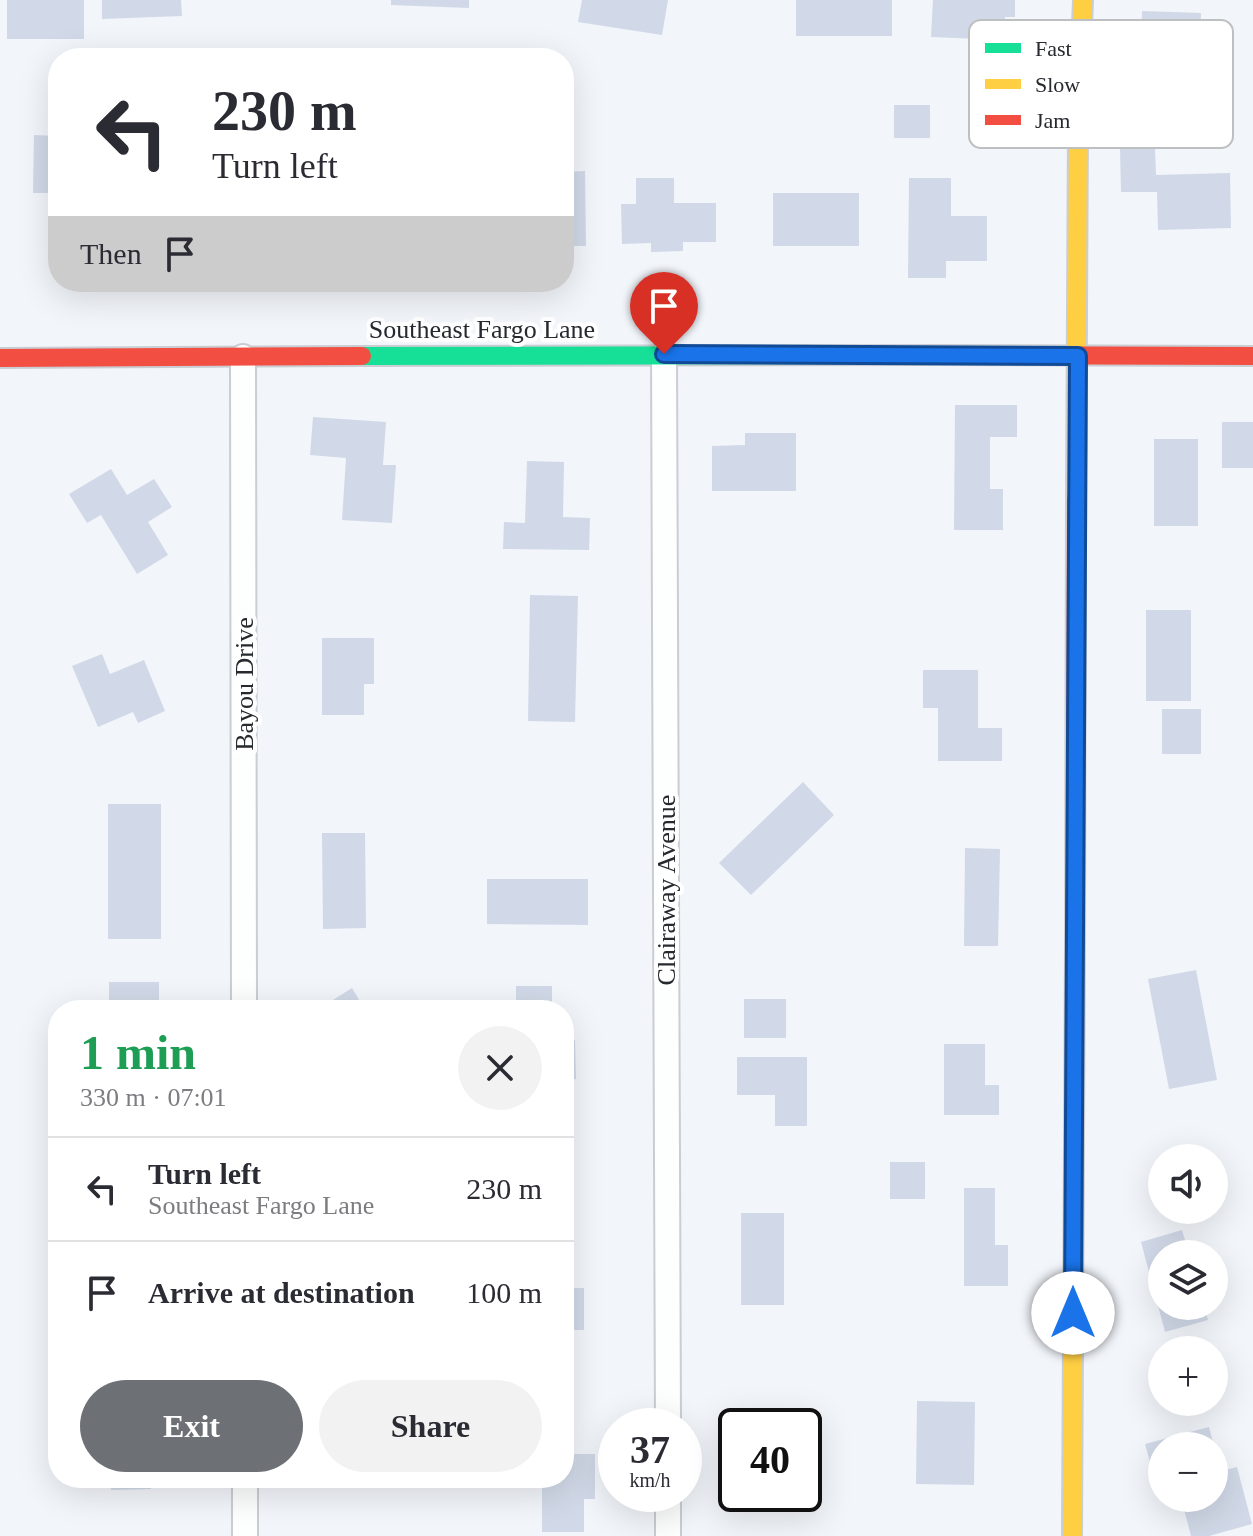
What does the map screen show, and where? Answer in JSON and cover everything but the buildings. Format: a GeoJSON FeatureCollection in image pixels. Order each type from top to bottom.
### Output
{"type":"FeatureCollection","features":[{"type":"Feature","properties":{"kind":"street"},"geometry":{"type":"LineString","coordinates":[[1082,20],[1083,0]]}},
{"type":"Feature","properties":{"kind":"street"},"geometry":{"type":"LineString","coordinates":[[1072,1536],[1078,148]]}},
{"type":"Feature","properties":{"kind":"street","name":"Southeast Fargo Lane"},"geometry":{"type":"LineString","coordinates":[[0,358],[664,354],[1253,356]]}},
{"type":"Feature","properties":{"kind":"street","name":"Clairaway Avenue"},"geometry":{"type":"LineString","coordinates":[[664,354],[668,1408]]}},
{"type":"Feature","properties":{"kind":"street","name":"Bayou Drive"},"geometry":{"type":"LineString","coordinates":[[243,357],[244,1000]]}},
{"type":"Feature","properties":{"kind":"street"},"geometry":{"type":"LineString","coordinates":[[245,1488],[245,1536]]}},
{"type":"Feature","properties":{"kind":"street"},"geometry":{"type":"LineString","coordinates":[[668,1512],[668,1536]]}},
{"type":"Feature","properties":{"kind":"traffic: fast"},"geometry":{"type":"LineString","coordinates":[[362,356],[934,355]]}},
{"type":"Feature","properties":{"kind":"traffic: slow"},"geometry":{"type":"LineString","coordinates":[[1082,20],[1083,0]]}},
{"type":"Feature","properties":{"kind":"traffic: slow"},"geometry":{"type":"LineString","coordinates":[[1076,499],[1078,148]]}},
{"type":"Feature","properties":{"kind":"traffic: slow"},"geometry":{"type":"LineString","coordinates":[[1072,1536],[1075,944]]}},
{"type":"Feature","properties":{"kind":"traffic: jam"},"geometry":{"type":"LineString","coordinates":[[934,355],[1253,356]]}},
{"type":"Feature","properties":{"kind":"traffic: jam"},"geometry":{"type":"LineString","coordinates":[[0,358],[362,356]]}},
{"type":"Feature","properties":{"kind":"traffic: jam"},"geometry":{"type":"LineString","coordinates":[[1075,944],[1076,499]]}},
{"type":"Feature","properties":{"kind":"route"},"geometry":{"type":"LineString","coordinates":[[664,354],[1078,356],[1073,1313]]}}]}
